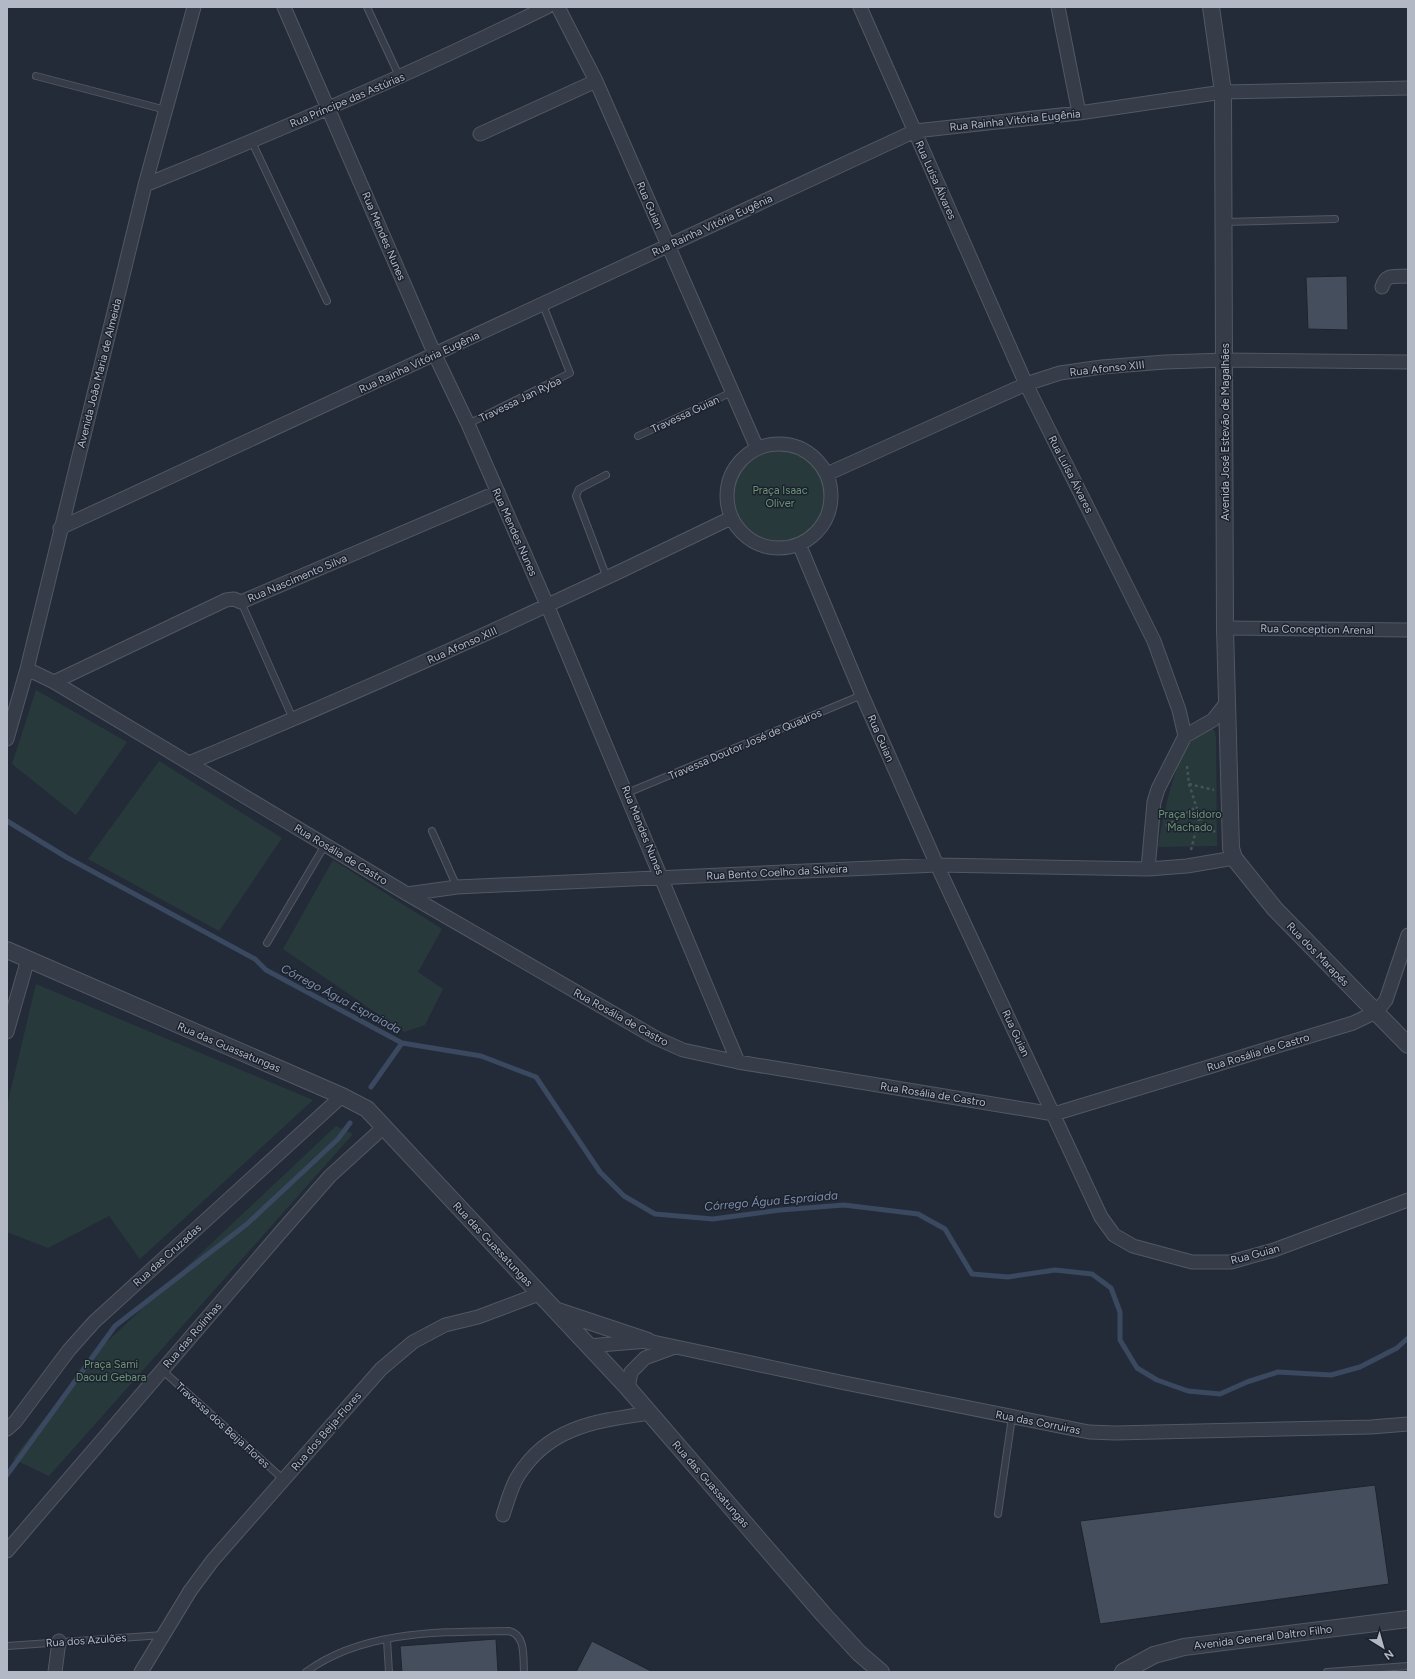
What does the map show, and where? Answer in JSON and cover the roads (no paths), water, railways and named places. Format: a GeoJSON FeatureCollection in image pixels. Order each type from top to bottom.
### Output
{"type":"FeatureCollection","features":[{"type":"Feature","properties":{"kind":"street","name":"Avenida João Maria de Almeida"},"geometry":{"type":"LineString","coordinates":[[7,739],[27,669],[60,528],[145,185],[194,7]]}},
{"type":"Feature","properties":{"kind":"street","name":"Rua Mendes Nunes"},"geometry":{"type":"LineString","coordinates":[[284,7],[435,355],[468,424],[548,606],[738,1062]]}},
{"type":"Feature","properties":{"kind":"street","name":"Rua Príncipe das Astúrias"},"geometry":{"type":"LineString","coordinates":[[145,185],[252,142],[328,107],[400,78],[547,7]]}},
{"type":"Feature","properties":{"kind":"street","name":"Rua Guian"},"geometry":{"type":"LineString","coordinates":[[558,7],[596,81],[757,448]]}},
{"type":"Feature","properties":{"kind":"street","name":"Rua Luísa Álvares"},"geometry":{"type":"LineString","coordinates":[[860,7],[1026,384],[1154,641],[1179,710],[1185,736]]}},
{"type":"Feature","properties":{"kind":"street"},"geometry":{"type":"LineString","coordinates":[[1058,7],[1079,113]]}},
{"type":"Feature","properties":{"kind":"street","name":"Avenida José Estevão de Magalhães"},"geometry":{"type":"LineString","coordinates":[[1211,7],[1224,92],[1225,628],[1232,853]]}},
{"type":"Feature","properties":{"kind":"street"},"geometry":{"type":"LineString","coordinates":[[480,134],[596,81]]}},
{"type":"Feature","properties":{"kind":"street","name":"Rua Rainha Vitória Eugênia"},"geometry":{"type":"LineString","coordinates":[[60,528],[915,131],[1079,113],[1224,92],[1408,88]]}},
{"type":"Feature","properties":{"kind":"street"},"geometry":{"type":"LineString","coordinates":[[1382,287],[1384,280],[1388,277],[1408,276]]}},
{"type":"Feature","properties":{"kind":"street","name":"Rua Afonso XIII"},"geometry":{"type":"LineString","coordinates":[[827,474],[1026,384],[1060,373],[1102,367],[1166,362],[1225,360],[1408,362]]}},
{"type":"Feature","properties":{"kind":"street"},"geometry":{"type":"LineString","coordinates":[[772,443],[789,444],[805,450],[818,460],[827,474],[831,490],[830,507],[824,522],[813,535],[799,544],[783,548],[762,545],[752,541],[740,531],[731,518],[726,502],[727,485],[731,475],[743,457],[757,448],[772,443]]}},
{"type":"Feature","properties":{"kind":"street","name":"Rua Nascimento Silva"},"geometry":{"type":"LineString","coordinates":[[54,682],[226,600],[234,599],[242,602],[498,492]]}},
{"type":"Feature","properties":{"kind":"street","name":"Rua Afonso XIII"},"geometry":{"type":"LineString","coordinates":[[189,763],[293,720],[548,606],[731,518]]}},
{"type":"Feature","properties":{"kind":"street","name":"Rua Guian"},"geometry":{"type":"LineString","coordinates":[[799,544],[862,695],[937,865],[1101,1217],[1114,1235],[1133,1246],[1192,1262],[1231,1262],[1274,1250],[1408,1200]]}},
{"type":"Feature","properties":{"kind":"street","name":"Rua Conception Arenal"},"geometry":{"type":"LineString","coordinates":[[1225,628],[1408,630]]}},
{"type":"Feature","properties":{"kind":"street","name":"Rua Rosália de Castro"},"geometry":{"type":"LineString","coordinates":[[27,669],[54,682],[407,894],[656,1038],[683,1050],[738,1062],[1054,1114],[1354,1023],[1376,1012]]}},
{"type":"Feature","properties":{"kind":"street"},"geometry":{"type":"LineString","coordinates":[[1228,701],[1213,720],[1185,736],[1158,789],[1154,802],[1148,869],[1187,866],[1232,853]]}},
{"type":"Feature","properties":{"kind":"street","name":"Rua dos Marapés"},"geometry":{"type":"LineString","coordinates":[[1232,853],[1275,909],[1408,1045]]}},
{"type":"Feature","properties":{"kind":"street","name":"Rua Bento Coelho da Silveira"},"geometry":{"type":"LineString","coordinates":[[407,894],[457,887],[937,865],[1148,869]]}},
{"type":"Feature","properties":{"kind":"street"},"geometry":{"type":"LineString","coordinates":[[1376,1012],[1386,1000],[1408,935]]}},
{"type":"Feature","properties":{"kind":"street","name":"Rua das Guassatungas"},"geometry":{"type":"LineString","coordinates":[[7,950],[342,1096],[367,1109],[385,1126],[539,1294],[628,1388],[824,1615],[859,1653],[881,1672]]}},
{"type":"Feature","properties":{"kind":"street"},"geometry":{"type":"LineString","coordinates":[[7,1032],[28,959]]}},
{"type":"Feature","properties":{"kind":"street","name":"Rua das Cruzadas"},"geometry":{"type":"LineString","coordinates":[[7,1429],[15,1422],[69,1350],[94,1322],[342,1096]]}},
{"type":"Feature","properties":{"kind":"street","name":"Rua das Rolinhas"},"geometry":{"type":"LineString","coordinates":[[7,1550],[330,1176],[385,1126]]}},
{"type":"Feature","properties":{"kind":"street","name":"Rua dos Beija-Flores"},"geometry":{"type":"LineString","coordinates":[[141,1672],[165,1635],[190,1591],[212,1560],[381,1369],[413,1342],[445,1325],[478,1317],[539,1294]]}},
{"type":"Feature","properties":{"kind":"street"},"geometry":{"type":"LineString","coordinates":[[554,1309],[579,1320],[648,1341]]}},
{"type":"Feature","properties":{"kind":"street","name":"Rua das Corruiras"},"geometry":{"type":"LineString","coordinates":[[588,1346],[648,1341],[675,1348],[1089,1432],[1115,1433],[1371,1427],[1408,1424]]}},
{"type":"Feature","properties":{"kind":"street"},"geometry":{"type":"LineString","coordinates":[[628,1388],[631,1372],[645,1358],[675,1348]]}},
{"type":"Feature","properties":{"kind":"street"},"geometry":{"type":"LineString","coordinates":[[503,1515],[517,1477],[533,1455],[561,1434],[593,1422],[650,1413]]}},
{"type":"Feature","properties":{"kind":"street","name":"Avenida General Daltro Filho"},"geometry":{"type":"LineString","coordinates":[[1123,1672],[1154,1655],[1184,1647],[1408,1619]]}},
{"type":"Feature","properties":{"kind":"street"},"geometry":{"type":"LineString","coordinates":[[56,1672],[59,1641]]}},
{"type":"Feature","properties":{"kind":"lane"},"geometry":{"type":"LineString","coordinates":[[367,7],[400,78]]}},
{"type":"Feature","properties":{"kind":"lane"},"geometry":{"type":"LineString","coordinates":[[36,76],[166,110]]}},
{"type":"Feature","properties":{"kind":"lane"},"geometry":{"type":"LineString","coordinates":[[252,142],[327,301]]}},
{"type":"Feature","properties":{"kind":"lane"},"geometry":{"type":"LineString","coordinates":[[1225,222],[1335,219]]}},
{"type":"Feature","properties":{"kind":"lane","name":"Travessa Jan Ryba"},"geometry":{"type":"LineString","coordinates":[[468,424],[570,374],[543,305]]}},
{"type":"Feature","properties":{"kind":"lane","name":"Travessa Guian"},"geometry":{"type":"LineString","coordinates":[[638,436],[732,392]]}},
{"type":"Feature","properties":{"kind":"lane"},"geometry":{"type":"LineString","coordinates":[[606,475],[579,489],[576,496],[607,578]]}},
{"type":"Feature","properties":{"kind":"lane"},"geometry":{"type":"LineString","coordinates":[[242,602],[293,720]]}},
{"type":"Feature","properties":{"kind":"lane","name":"Travessa Doutor José de Quadros"},"geometry":{"type":"LineString","coordinates":[[627,793],[862,695]]}},
{"type":"Feature","properties":{"kind":"lane"},"geometry":{"type":"LineString","coordinates":[[432,831],[457,887]]}},
{"type":"Feature","properties":{"kind":"lane"},"geometry":{"type":"LineString","coordinates":[[266,943],[325,845]]}},
{"type":"Feature","properties":{"kind":"lane","name":"Travessa dos Beija Flores"},"geometry":{"type":"LineString","coordinates":[[162,1370],[284,1480]]}},
{"type":"Feature","properties":{"kind":"lane"},"geometry":{"type":"LineString","coordinates":[[998,1514],[1012,1417]]}},
{"type":"Feature","properties":{"kind":"lane"},"geometry":{"type":"LineString","coordinates":[[306,1672],[319,1662],[349,1648],[387,1640],[433,1632],[509,1631],[516,1632],[520,1637],[524,1672]]}},
{"type":"Feature","properties":{"kind":"lane","name":"Rua dos Azulões"},"geometry":{"type":"LineString","coordinates":[[7,1646],[59,1641],[165,1635]]}},
{"type":"Feature","properties":{"kind":"lane"},"geometry":{"type":"LineString","coordinates":[[387,1640],[389,1672]]}},
{"type":"Feature","properties":{"kind":"lane"},"geometry":{"type":"LineString","coordinates":[[1327,1672],[1408,1666]]}},
{"type":"Feature","properties":{"kind":"waterway","name":"Córrego Água Espraiada"},"geometry":{"type":"LineString","coordinates":[[7,821],[66,857],[255,959],[266,970],[402,1043],[481,1056],[536,1077],[600,1172],[624,1196],[655,1214],[713,1219],[780,1210],[844,1205],[918,1214],[945,1229],[972,1274],[1008,1277],[1055,1270],[1092,1274],[1111,1288],[1120,1312],[1120,1340],[1137,1368],[1157,1380],[1188,1391],[1220,1394],[1247,1382],[1278,1372],[1331,1375],[1360,1367],[1397,1348],[1408,1338]]}},
{"type":"Feature","properties":{"kind":"waterway"},"geometry":{"type":"LineString","coordinates":[[371,1087],[402,1043]]}},
{"type":"Feature","properties":{"kind":"waterway"},"geometry":{"type":"LineString","coordinates":[[7,1475],[115,1326],[247,1224],[338,1139],[350,1123]]}},
{"type":"Feature","properties":{"kind":"park label","name":"Praça Isaac Oliver"},"geometry":{"type":"Point","coordinates":[780,496]}},
{"type":"Feature","properties":{"kind":"park label","name":"Praça Isidoro Machado"},"geometry":{"type":"Point","coordinates":[1190,820]}},
{"type":"Feature","properties":{"kind":"park label","name":"Praça Sami Daoud Gebara"},"geometry":{"type":"Point","coordinates":[111,1370]}}]}
